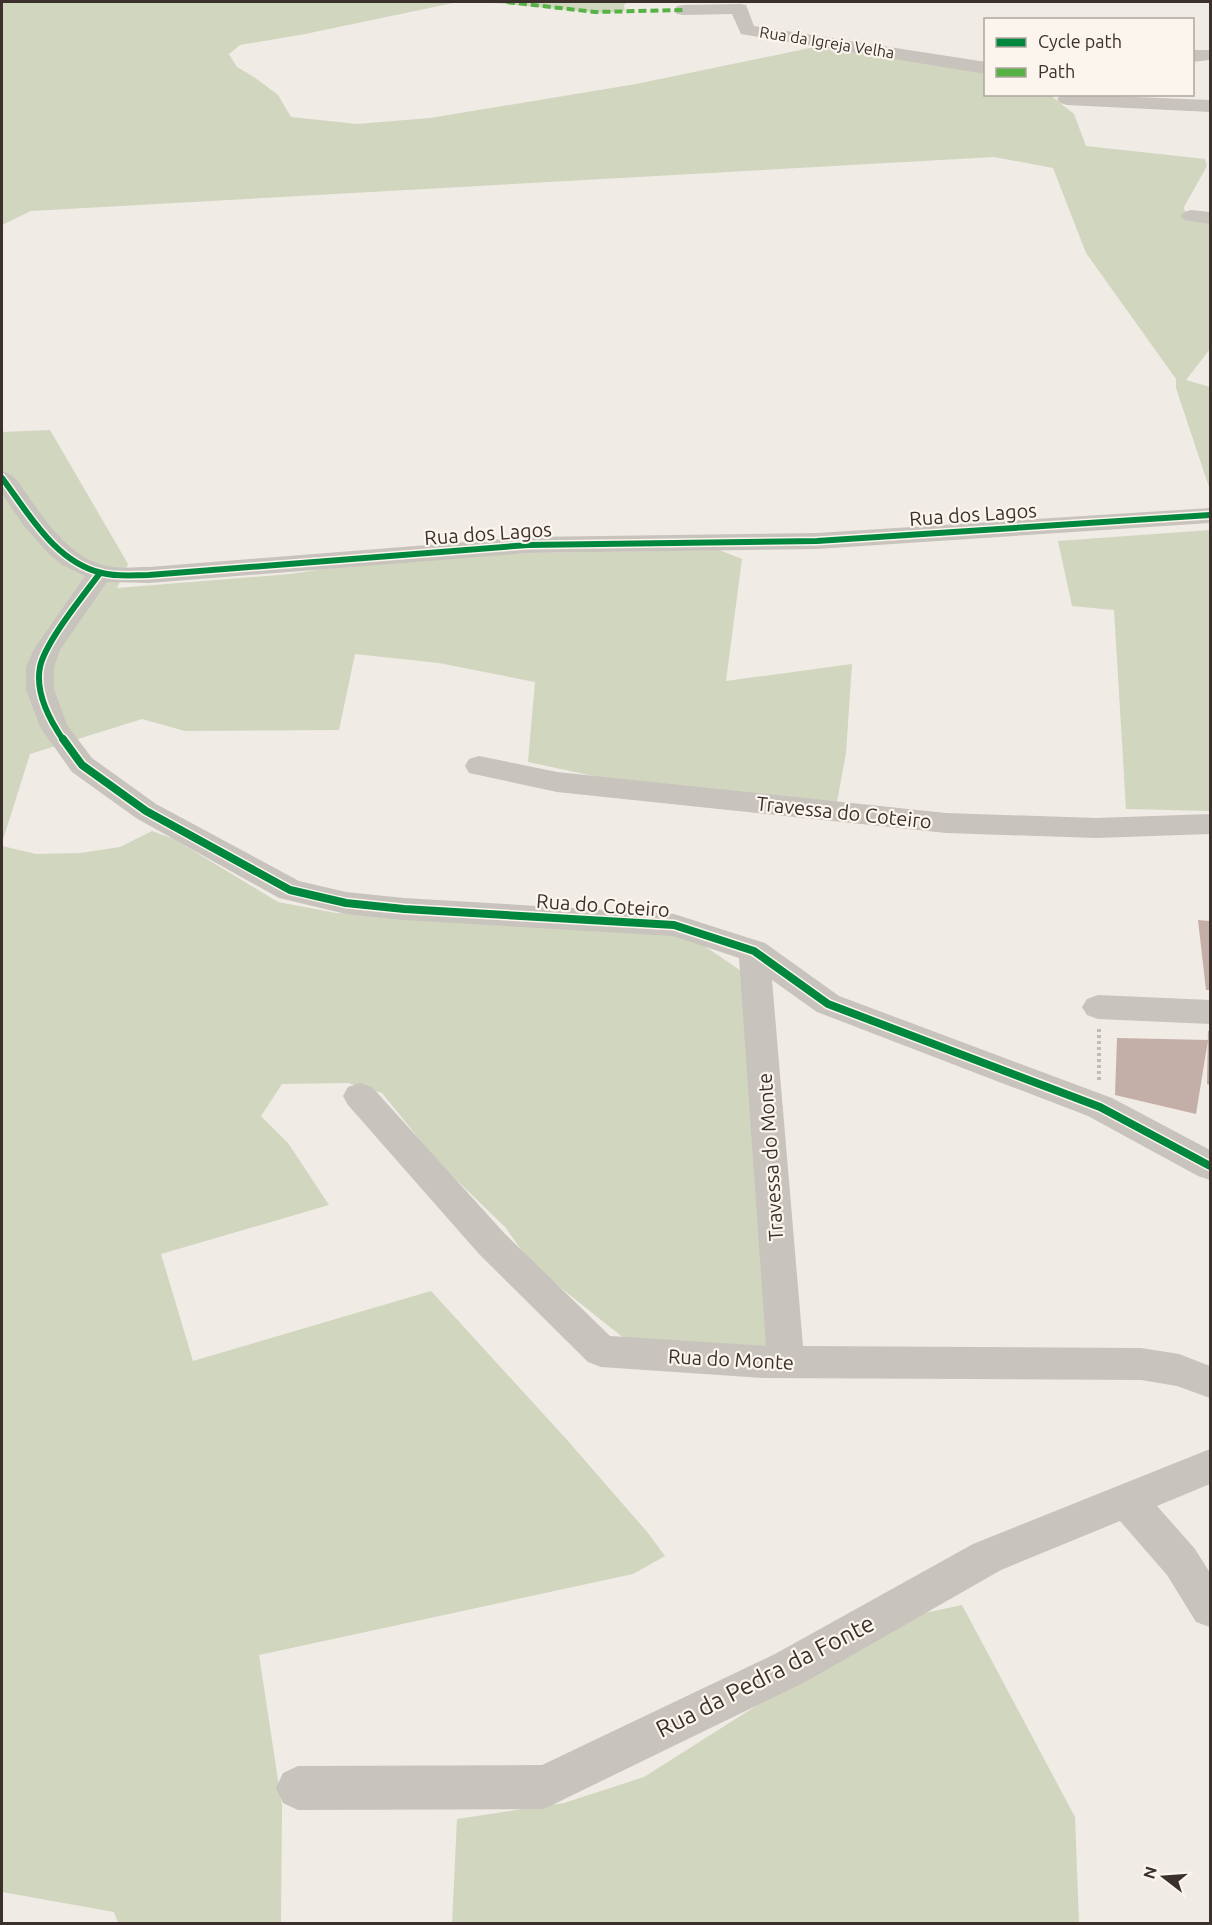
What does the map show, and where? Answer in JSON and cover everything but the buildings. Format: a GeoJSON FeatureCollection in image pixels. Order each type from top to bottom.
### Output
{"type":"FeatureCollection","features":[{"type":"Feature","properties":{"kind":"street","name":"Rua da Igreja Velha"},"geometry":{"type":"LineString","coordinates":[[683,10],[740,9],[747,30],[984,68]]}},
{"type":"Feature","properties":{"kind":"street"},"geometry":{"type":"LineString","coordinates":[[1194,56],[1210,55]]}},
{"type":"Feature","properties":{"kind":"street"},"geometry":{"type":"LineString","coordinates":[[1067,99],[1210,106]]}},
{"type":"Feature","properties":{"kind":"street"},"geometry":{"type":"LineString","coordinates":[[2,478],[57,548],[76,563],[100,573]]}},
{"type":"Feature","properties":{"kind":"street","name":"Rua dos Lagos"},"geometry":{"type":"LineString","coordinates":[[100,573],[149,575],[528,545],[817,541],[1210,515]]}},
{"type":"Feature","properties":{"kind":"street","name":"Rua do Coteiro"},"geometry":{"type":"LineString","coordinates":[[100,573],[47,649],[40,667],[40,689],[54,727],[82,765],[146,811],[290,890],[346,903],[404,909],[674,925],[754,951],[828,1004],[1100,1107],[1179,1147],[1210,1166]]}},
{"type":"Feature","properties":{"kind":"street","name":"Travessa do Coteiro"},"geometry":{"type":"LineString","coordinates":[[479,766],[557,782],[946,824],[1096,828],[1210,824]]}},
{"type":"Feature","properties":{"kind":"street","name":"Travessa do Monte"},"geometry":{"type":"LineString","coordinates":[[754,951],[786,1362]]}},
{"type":"Feature","properties":{"kind":"street"},"geometry":{"type":"LineString","coordinates":[[1098,1007],[1210,1012]]}},
{"type":"Feature","properties":{"kind":"street","name":"Rua do Monte"},"geometry":{"type":"LineString","coordinates":[[360,1096],[492,1244],[601,1351],[786,1362],[1141,1364],[1179,1370],[1210,1382]]}},
{"type":"Feature","properties":{"kind":"street","name":"Rua da Pedra da Fonte"},"geometry":{"type":"LineString","coordinates":[[298,1788],[544,1787],[790,1668],[987,1557],[1210,1466]]}},
{"type":"Feature","properties":{"kind":"street"},"geometry":{"type":"LineString","coordinates":[[1127,1500],[1181,1562],[1210,1608]]}},
{"type":"Feature","properties":{"kind":"path"},"geometry":{"type":"LineString","coordinates":[[1098,1007],[1100,1107]]}},
{"type":"Feature","properties":{"kind":"green space"},"geometry":{"type":"Polygon","coordinates":[[[2,2],[458,2],[240,45],[229,54],[237,67],[278,95],[291,117],[357,124],[430,118],[636,84],[829,44],[984,69],[984,96],[1051,96],[1074,114],[1086,146],[1205,159],[1207,166],[1184,207],[1186,219],[1210,222],[1210,349],[1186,380],[1210,387],[1210,490],[1176,388],[1176,379],[1086,253],[1053,168],[994,157],[31,211],[2,225],[2,2]]]}},
{"type":"Feature","properties":{"kind":"green space"},"geometry":{"type":"Polygon","coordinates":[[[483,2],[628,2],[624,5],[625,11],[603,13],[483,2]]]}},
{"type":"Feature","properties":{"kind":"green space"},"geometry":{"type":"Polygon","coordinates":[[[50,430],[128,564],[117,588],[290,574],[422,555],[719,550],[742,559],[726,681],[852,664],[846,753],[837,802],[664,791],[528,762],[535,682],[439,663],[355,654],[339,730],[185,731],[142,719],[30,754],[2,843],[2,432],[50,430]]]}},
{"type":"Feature","properties":{"kind":"green space"},"geometry":{"type":"Polygon","coordinates":[[[1210,530],[1210,811],[1126,809],[1114,610],[1072,606],[1058,541],[1210,530]]]}},
{"type":"Feature","properties":{"kind":"green space"},"geometry":{"type":"Polygon","coordinates":[[[152,831],[174,839],[278,902],[336,913],[684,932],[744,973],[793,1340],[764,1349],[630,1343],[531,1264],[506,1228],[437,1161],[382,1093],[348,1083],[282,1084],[261,1116],[288,1143],[329,1205],[161,1254],[193,1361],[431,1291],[568,1441],[648,1533],[665,1556],[633,1574],[259,1655],[282,1806],[281,1923],[118,1923],[114,1912],[2,1892],[2,846],[36,854],[80,853],[120,847],[152,831]]]}},
{"type":"Feature","properties":{"kind":"green space"},"geometry":{"type":"Polygon","coordinates":[[[962,1605],[1075,1817],[1079,1923],[452,1924],[457,1819],[564,1803],[644,1777],[767,1699],[920,1614],[962,1605]]]}},
{"type":"Feature","properties":{"kind":"marked path"},"geometry":{"type":"LineString","coordinates":[[507,2],[595,12],[683,10]]}},
{"type":"Feature","properties":{"kind":"cycle path"},"geometry":{"type":"LineString","coordinates":[[2,478],[33,521],[57,548],[86,568],[119,575],[149,575],[528,545],[817,541],[1210,515]]}},
{"type":"Feature","properties":{"kind":"cycle path"},"geometry":{"type":"LineString","coordinates":[[100,573],[47,649],[40,667],[40,689],[54,727],[82,765],[146,811],[290,890],[346,903],[404,909],[674,925],[754,951],[828,1004],[1100,1107],[1210,1166]]}}]}
